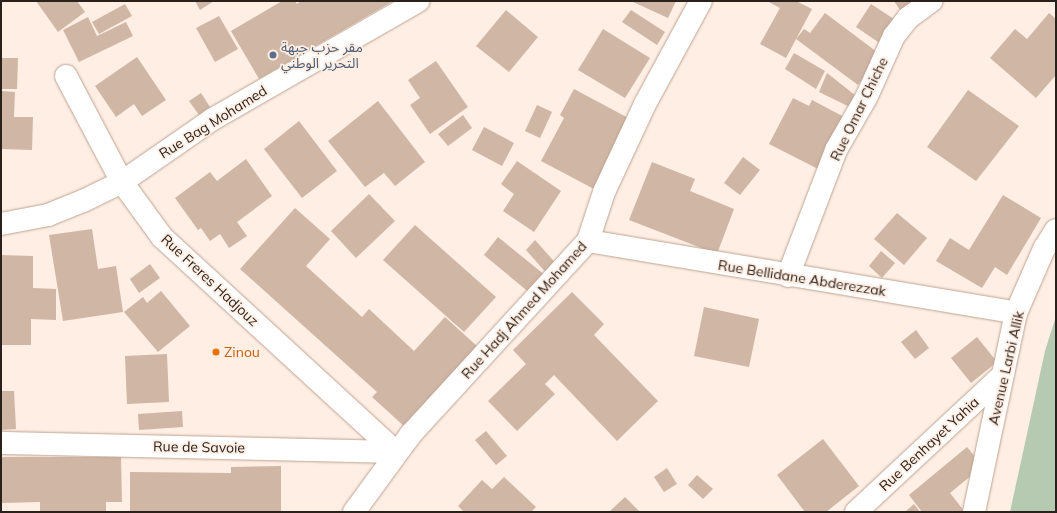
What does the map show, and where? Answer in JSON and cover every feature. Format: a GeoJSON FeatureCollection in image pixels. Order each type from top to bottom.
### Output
{"type":"FeatureCollection","features":[{"type":"Feature","properties":{"kind":"street","name":"Rue Bag Mohamed"},"geometry":{"type":"LineString","coordinates":[[1,224],[48,215],[83,201],[122,182],[213,119],[418,1]]}},
{"type":"Feature","properties":{"kind":"street","name":"Rue Hadj Ahmed Mohamed"},"geometry":{"type":"LineString","coordinates":[[354,512],[396,452],[588,241],[604,192],[642,111],[702,1]]}},
{"type":"Feature","properties":{"kind":"street","name":"Rue Omar Chiche"},"geometry":{"type":"LineString","coordinates":[[788,276],[836,150],[867,96],[894,36],[908,18],[931,1]]}},
{"type":"Feature","properties":{"kind":"street","name":"Rue Freres Hadjouz"},"geometry":{"type":"LineString","coordinates":[[66,76],[122,182],[162,237],[396,452]]}},
{"type":"Feature","properties":{"kind":"street","name":"Avenue Larbi Allik"},"geometry":{"type":"LineString","coordinates":[[974,512],[1016,313],[1044,249],[1056,230]]}},
{"type":"Feature","properties":{"kind":"street","name":"Rue Bellidane Abderezzak"},"geometry":{"type":"LineString","coordinates":[[588,241],[788,276],[1016,313]]}},
{"type":"Feature","properties":{"kind":"street","name":"Rue Benhayet Yahia"},"geometry":{"type":"LineString","coordinates":[[856,512],[1002,376]]}},
{"type":"Feature","properties":{"kind":"street","name":"Rue de Savoie"},"geometry":{"type":"LineString","coordinates":[[1,443],[396,452]]}},
{"type":"Feature","properties":{"kind":"green space"},"geometry":{"type":"Polygon","coordinates":[[[1056,316],[1056,512],[1010,512],[1045,351],[1056,316]]]}},
{"type":"Feature","properties":{"kind":"building"},"geometry":{"type":"Polygon","coordinates":[[[36,1],[77,1],[85,12],[58,32],[36,1]]]}},
{"type":"Feature","properties":{"kind":"building"},"geometry":{"type":"Polygon","coordinates":[[[195,1],[214,1],[200,10],[195,1]]]}},
{"type":"Feature","properties":{"kind":"building","name":"مقر حزب جبهة التحرير الوطني"},"geometry":{"type":"Polygon","coordinates":[[[282,1],[295,1],[297,4],[301,1],[393,1],[259,79],[231,31],[282,1]]]}},
{"type":"Feature","properties":{"kind":"building"},"geometry":{"type":"Polygon","coordinates":[[[631,1],[676,1],[668,18],[631,1]]]}},
{"type":"Feature","properties":{"kind":"building"},"geometry":{"type":"Polygon","coordinates":[[[767,1],[796,1],[812,9],[786,58],[760,44],[780,8],[767,1]]]}},
{"type":"Feature","properties":{"kind":"building"},"geometry":{"type":"Polygon","coordinates":[[[894,1],[920,1],[902,13],[894,1]]]}},
{"type":"Feature","properties":{"kind":"building"},"geometry":{"type":"Polygon","coordinates":[[[125,4],[132,16],[99,34],[92,22],[125,4]]]}},
{"type":"Feature","properties":{"kind":"building"},"geometry":{"type":"Polygon","coordinates":[[[871,4],[897,21],[881,44],[856,27],[871,4]]]}},
{"type":"Feature","properties":{"kind":"building"},"geometry":{"type":"Polygon","coordinates":[[[506,10],[538,37],[509,72],[476,46],[506,10]]]}},
{"type":"Feature","properties":{"kind":"building"},"geometry":{"type":"Polygon","coordinates":[[[631,10],[665,32],[657,45],[622,22],[631,10]]]}},
{"type":"Feature","properties":{"kind":"building"},"geometry":{"type":"Polygon","coordinates":[[[825,13],[881,55],[858,85],[796,39],[804,29],[810,33],[825,13]]]}},
{"type":"Feature","properties":{"kind":"building"},"geometry":{"type":"Polygon","coordinates":[[[1049,13],[1056,19],[1056,75],[1036,98],[990,58],[1015,29],[1027,39],[1049,13]]]}},
{"type":"Feature","properties":{"kind":"building"},"geometry":{"type":"Polygon","coordinates":[[[219,16],[238,49],[215,62],[196,28],[219,16]]]}},
{"type":"Feature","properties":{"kind":"building"},"geometry":{"type":"Polygon","coordinates":[[[88,17],[97,36],[126,22],[133,36],[79,62],[63,30],[88,17]]]}},
{"type":"Feature","properties":{"kind":"building"},"geometry":{"type":"Polygon","coordinates":[[[603,29],[650,58],[625,98],[578,70],[603,29]]]}},
{"type":"Feature","properties":{"kind":"building"},"geometry":{"type":"Polygon","coordinates":[[[794,53],[825,71],[816,89],[785,69],[794,53]]]}},
{"type":"Feature","properties":{"kind":"building"},"geometry":{"type":"Polygon","coordinates":[[[137,57],[166,100],[142,116],[134,104],[116,117],[95,86],[137,57]]]}},
{"type":"Feature","properties":{"kind":"building"},"geometry":{"type":"Polygon","coordinates":[[[1,58],[18,58],[17,89],[1,89],[1,58]]]}},
{"type":"Feature","properties":{"kind":"building"},"geometry":{"type":"Polygon","coordinates":[[[436,61],[468,107],[430,134],[410,105],[420,98],[408,80],[436,61]]]}},
{"type":"Feature","properties":{"kind":"building"},"geometry":{"type":"Polygon","coordinates":[[[827,73],[860,99],[856,110],[819,92],[827,73]]]}},
{"type":"Feature","properties":{"kind":"building"},"geometry":{"type":"Polygon","coordinates":[[[574,89],[632,120],[594,189],[541,161],[564,118],[560,115],[574,89]]]}},
{"type":"Feature","properties":{"kind":"building"},"geometry":{"type":"Polygon","coordinates":[[[968,90],[1019,126],[976,181],[927,147],[968,90]]]}},
{"type":"Feature","properties":{"kind":"building"},"geometry":{"type":"Polygon","coordinates":[[[1,91],[15,92],[14,117],[33,117],[32,150],[1,149],[1,91]]]}},
{"type":"Feature","properties":{"kind":"building"},"geometry":{"type":"Polygon","coordinates":[[[201,93],[210,107],[199,115],[189,101],[201,93]]]}},
{"type":"Feature","properties":{"kind":"building"},"geometry":{"type":"Polygon","coordinates":[[[793,98],[809,106],[812,100],[848,119],[822,171],[769,144],[793,98]]]}},
{"type":"Feature","properties":{"kind":"building"},"geometry":{"type":"Polygon","coordinates":[[[378,101],[425,162],[395,186],[384,173],[365,187],[328,141],[378,101]]]}},
{"type":"Feature","properties":{"kind":"building"},"geometry":{"type":"Polygon","coordinates":[[[537,105],[552,112],[540,138],[525,131],[537,105]]]}},
{"type":"Feature","properties":{"kind":"building"},"geometry":{"type":"Polygon","coordinates":[[[463,115],[472,128],[448,146],[438,134],[463,115]]]}},
{"type":"Feature","properties":{"kind":"building"},"geometry":{"type":"Polygon","coordinates":[[[299,121],[337,171],[302,198],[264,149],[299,121]]]}},
{"type":"Feature","properties":{"kind":"building"},"geometry":{"type":"Polygon","coordinates":[[[484,127],[514,143],[502,166],[472,150],[484,127]]]}},
{"type":"Feature","properties":{"kind":"building"},"geometry":{"type":"Polygon","coordinates":[[[743,157],[760,170],[740,195],[724,183],[743,157]]]}},
{"type":"Feature","properties":{"kind":"building"},"geometry":{"type":"Polygon","coordinates":[[[246,159],[272,196],[237,222],[247,236],[229,248],[220,234],[210,241],[201,228],[198,230],[175,198],[210,172],[217,181],[246,159]]]}},
{"type":"Feature","properties":{"kind":"building"},"geometry":{"type":"Polygon","coordinates":[[[517,161],[561,191],[534,232],[503,211],[514,194],[501,184],[517,161]]]}},
{"type":"Feature","properties":{"kind":"building"},"geometry":{"type":"Polygon","coordinates":[[[652,162],[695,179],[690,191],[734,209],[717,254],[629,220],[652,162]]]}},
{"type":"Feature","properties":{"kind":"building"},"geometry":{"type":"Polygon","coordinates":[[[369,194],[395,221],[356,258],[331,231],[369,194]]]}},
{"type":"Feature","properties":{"kind":"building"},"geometry":{"type":"Polygon","coordinates":[[[1003,195],[1041,218],[1007,275],[995,267],[982,288],[936,261],[950,238],[969,250],[1003,195]]]}},
{"type":"Feature","properties":{"kind":"building"},"geometry":{"type":"Polygon","coordinates":[[[295,208],[330,239],[306,266],[362,317],[369,309],[414,351],[445,317],[478,347],[405,427],[372,397],[377,392],[240,269],[295,208]]]}},
{"type":"Feature","properties":{"kind":"building"},"geometry":{"type":"Polygon","coordinates":[[[897,213],[927,238],[904,265],[874,239],[897,213]]]}},
{"type":"Feature","properties":{"kind":"building"},"geometry":{"type":"Polygon","coordinates":[[[415,225],[496,297],[464,332],[383,260],[415,225]]]}},
{"type":"Feature","properties":{"kind":"building"},"geometry":{"type":"Polygon","coordinates":[[[92,229],[98,269],[116,266],[123,312],[63,321],[49,235],[92,229]]]}},
{"type":"Feature","properties":{"kind":"building"},"geometry":{"type":"Polygon","coordinates":[[[498,237],[546,276],[531,294],[484,255],[498,237]]]}},
{"type":"Feature","properties":{"kind":"building"},"geometry":{"type":"Polygon","coordinates":[[[535,240],[559,267],[549,276],[526,250],[535,240]]]}},
{"type":"Feature","properties":{"kind":"building"},"geometry":{"type":"Polygon","coordinates":[[[881,251],[895,263],[882,278],[869,266],[881,251]]]}},
{"type":"Feature","properties":{"kind":"building"},"geometry":{"type":"Polygon","coordinates":[[[1,255],[33,256],[33,288],[56,289],[56,320],[31,319],[31,345],[1,345],[1,255]]]}},
{"type":"Feature","properties":{"kind":"building"},"geometry":{"type":"Polygon","coordinates":[[[150,264],[160,278],[139,293],[130,279],[150,264]]]}},
{"type":"Feature","properties":{"kind":"building"},"geometry":{"type":"Polygon","coordinates":[[[161,291],[190,326],[158,352],[124,312],[143,297],[147,303],[161,291]]]}},
{"type":"Feature","properties":{"kind":"building"},"geometry":{"type":"Polygon","coordinates":[[[572,292],[604,324],[594,335],[658,401],[617,441],[554,375],[545,384],[555,394],[517,431],[488,401],[526,364],[513,350],[572,292]]]}},
{"type":"Feature","properties":{"kind":"building"},"geometry":{"type":"Polygon","coordinates":[[[704,307],[759,319],[749,367],[694,356],[704,307]]]}},
{"type":"Feature","properties":{"kind":"building"},"geometry":{"type":"Polygon","coordinates":[[[916,330],[929,348],[915,359],[901,342],[916,330]]]}},
{"type":"Feature","properties":{"kind":"building"},"geometry":{"type":"Polygon","coordinates":[[[977,337],[997,362],[971,383],[951,358],[977,337]]]}},
{"type":"Feature","properties":{"kind":"building"},"geometry":{"type":"Polygon","coordinates":[[[167,354],[169,402],[127,404],[125,356],[167,354]]]}},
{"type":"Feature","properties":{"kind":"building"},"geometry":{"type":"Polygon","coordinates":[[[1,391],[14,391],[16,429],[1,430],[1,391]]]}},
{"type":"Feature","properties":{"kind":"building"},"geometry":{"type":"Polygon","coordinates":[[[182,411],[183,427],[139,430],[138,414],[182,411]]]}},
{"type":"Feature","properties":{"kind":"building"},"geometry":{"type":"Polygon","coordinates":[[[486,431],[507,456],[496,465],[475,440],[486,431]]]}},
{"type":"Feature","properties":{"kind":"building"},"geometry":{"type":"Polygon","coordinates":[[[823,439],[859,486],[826,512],[805,512],[777,475],[823,439]]]}},
{"type":"Feature","properties":{"kind":"building"},"geometry":{"type":"Polygon","coordinates":[[[967,447],[983,466],[950,493],[965,512],[922,512],[909,495],[967,447]]]}},
{"type":"Feature","properties":{"kind":"building"},"geometry":{"type":"Polygon","coordinates":[[[1,457],[121,457],[122,502],[106,502],[106,512],[40,512],[40,502],[1,503],[1,457]]]}},
{"type":"Feature","properties":{"kind":"building"},"geometry":{"type":"Polygon","coordinates":[[[281,466],[281,512],[130,512],[130,472],[231,473],[231,467],[281,466]]]}},
{"type":"Feature","properties":{"kind":"building"},"geometry":{"type":"Polygon","coordinates":[[[667,468],[677,484],[664,492],[654,477],[667,468]]]}},
{"type":"Feature","properties":{"kind":"building"},"geometry":{"type":"Polygon","coordinates":[[[697,475],[713,489],[703,499],[688,485],[697,475]]]}},
{"type":"Feature","properties":{"kind":"building"},"geometry":{"type":"Polygon","coordinates":[[[504,477],[536,507],[531,512],[464,512],[458,506],[482,480],[492,489],[504,477]]]}},
{"type":"Feature","properties":{"kind":"building"},"geometry":{"type":"Polygon","coordinates":[[[625,497],[640,512],[609,512],[625,497]]]}},
{"type":"Feature","properties":{"kind":"building"},"geometry":{"type":"Polygon","coordinates":[[[914,504],[920,512],[905,512],[914,504]]]}},
{"type":"Feature","properties":{"kind":"place","name":"مقر حزب جبهة التحرير الوطني"},"geometry":{"type":"Point","coordinates":[273,55]}},
{"type":"Feature","properties":{"kind":"place","name":"Zinou"},"geometry":{"type":"Point","coordinates":[216,352]}}]}
